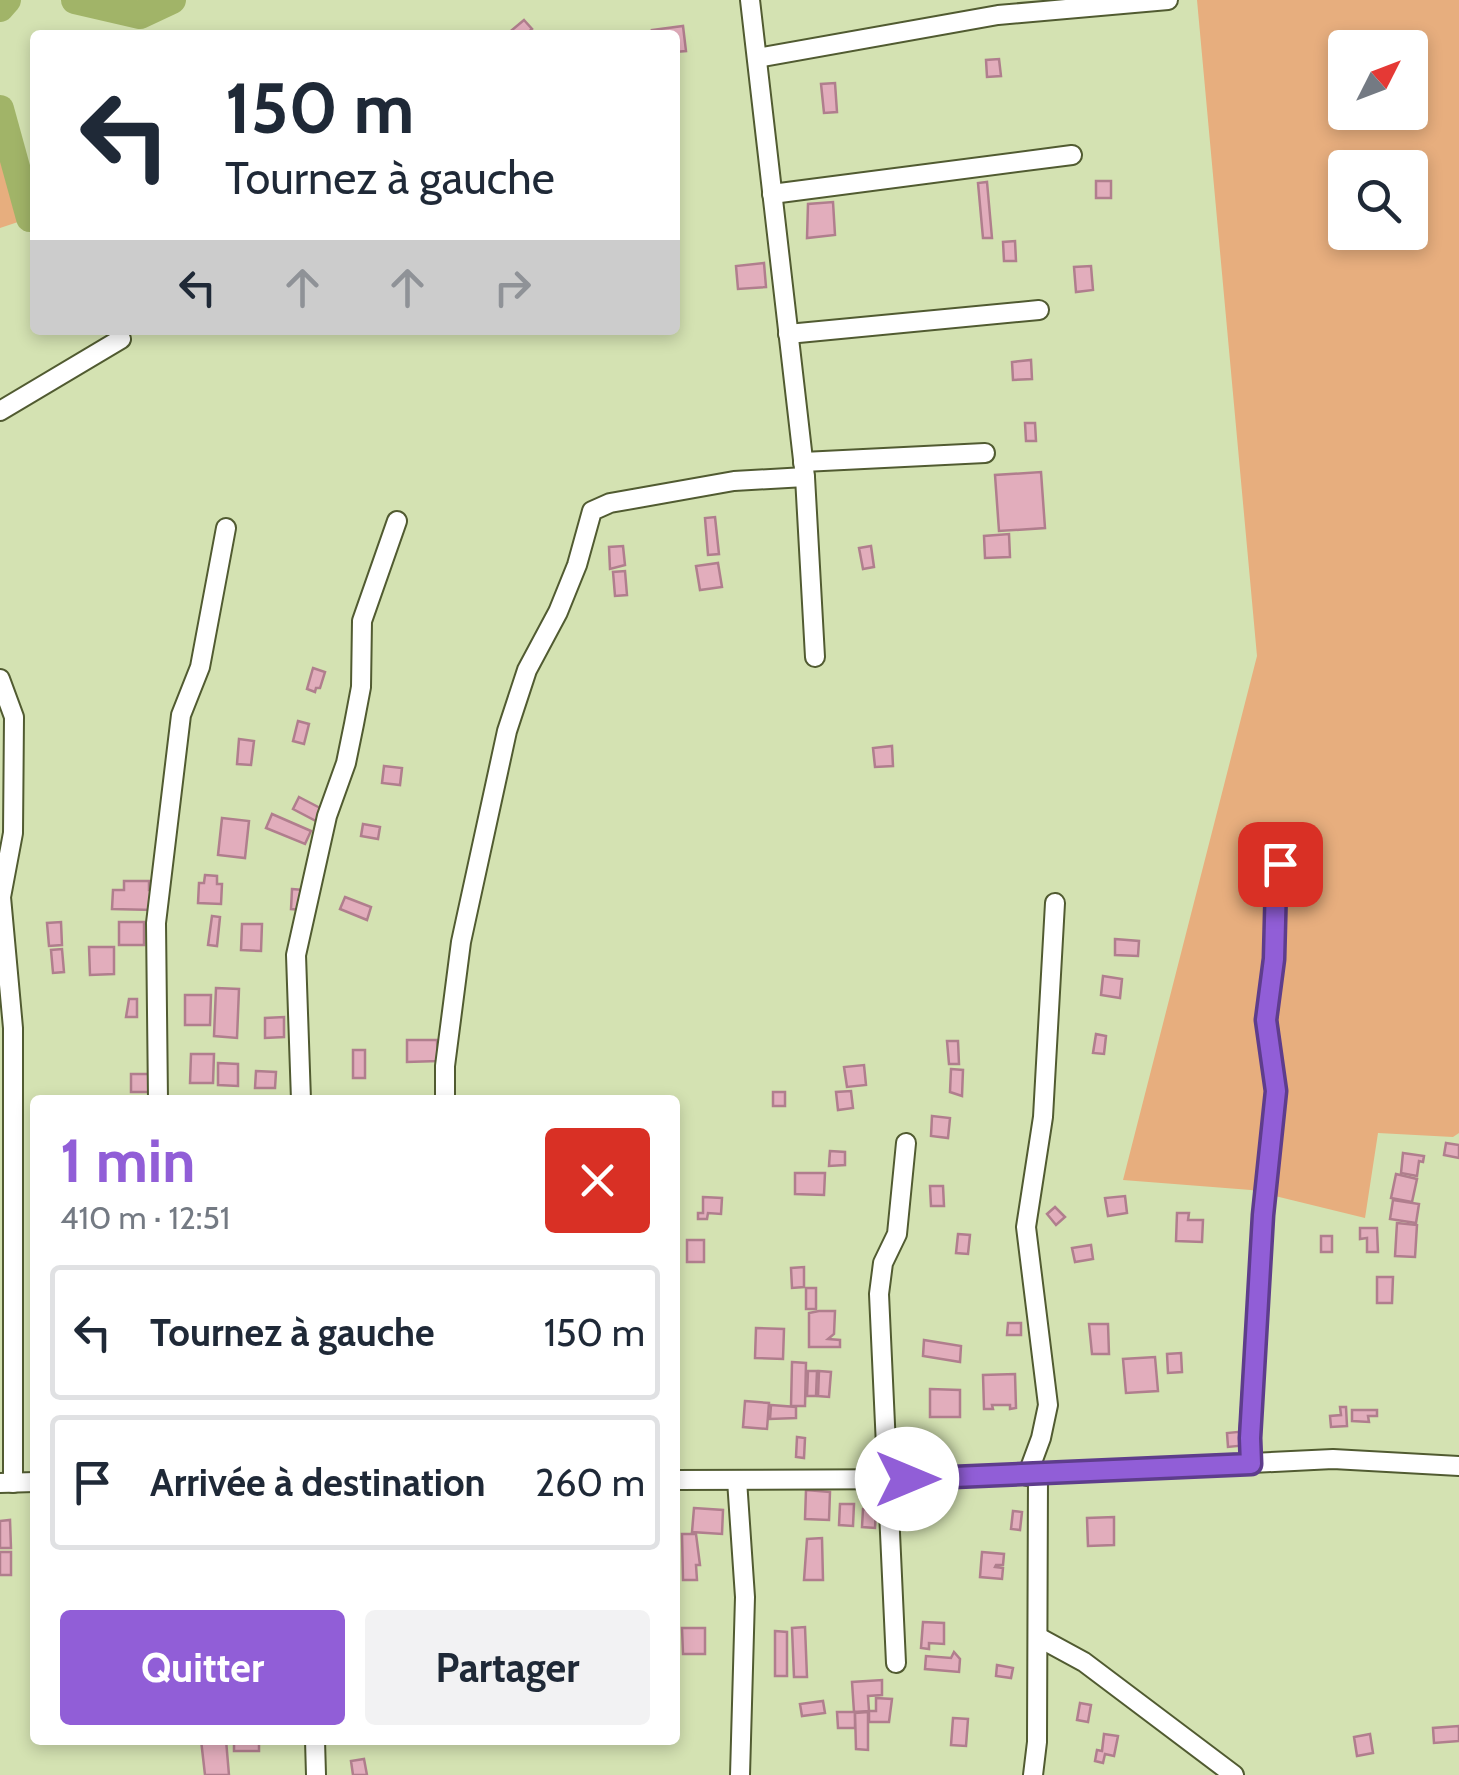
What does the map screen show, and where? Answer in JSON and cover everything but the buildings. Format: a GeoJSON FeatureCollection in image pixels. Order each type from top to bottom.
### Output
{"type":"FeatureCollection","features":[{"type":"Feature","properties":{"kind":"street"},"geometry":{"type":"LineString","coordinates":[[750,0],[804,470],[815,658]]}},
{"type":"Feature","properties":{"kind":"street"},"geometry":{"type":"LineString","coordinates":[[757,58],[998,16],[1168,0]]}},
{"type":"Feature","properties":{"kind":"street"},"geometry":{"type":"LineString","coordinates":[[772,194],[1072,155]]}},
{"type":"Feature","properties":{"kind":"street"},"geometry":{"type":"LineString","coordinates":[[788,334],[1039,310]]}},
{"type":"Feature","properties":{"kind":"street"},"geometry":{"type":"LineString","coordinates":[[0,412],[122,339]]}},
{"type":"Feature","properties":{"kind":"street"},"geometry":{"type":"LineString","coordinates":[[445,1095],[444,1066],[461,942],[507,731],[527,670],[558,612],[592,511],[610,503],[804,470],[985,453]]}},
{"type":"Feature","properties":{"kind":"street"},"geometry":{"type":"LineString","coordinates":[[301,1095],[296,955],[327,816],[354,724],[361,687],[362,621],[396,520]]}},
{"type":"Feature","properties":{"kind":"street"},"geometry":{"type":"LineString","coordinates":[[158,1095],[156,922],[181,715],[200,667],[226,528]]}},
{"type":"Feature","properties":{"kind":"street"},"geometry":{"type":"LineString","coordinates":[[0,679],[14,716],[13,834],[1,897],[13,1028],[6,1483]]}},
{"type":"Feature","properties":{"kind":"street"},"geometry":{"type":"LineString","coordinates":[[1251,1464],[1263,1215],[1276,1091],[1266,1020],[1274,959],[1276,883],[1288,848]]}},
{"type":"Feature","properties":{"kind":"street"},"geometry":{"type":"LineString","coordinates":[[1033,1775],[1038,1637],[1032,1475],[1048,1406],[1026,1227],[1042,1117],[1055,902]]}},
{"type":"Feature","properties":{"kind":"street"},"geometry":{"type":"LineString","coordinates":[[896,1663],[885,1478],[880,1274],[897,1234],[906,1143]]}},
{"type":"Feature","properties":{"kind":"street"},"geometry":{"type":"LineString","coordinates":[[680,1480],[1032,1475],[1333,1459],[1459,1466]]}},
{"type":"Feature","properties":{"kind":"street"},"geometry":{"type":"LineString","coordinates":[[737,1480],[745,1596],[740,1775]]}},
{"type":"Feature","properties":{"kind":"street"},"geometry":{"type":"LineString","coordinates":[[1038,1637],[1084,1662],[1234,1775]]}},
{"type":"Feature","properties":{"kind":"street"},"geometry":{"type":"LineString","coordinates":[[315,1745],[316,1775]]}},
{"type":"Feature","properties":{"kind":"shaded area"},"geometry":{"type":"Polygon","coordinates":[[[75,0],[172,0],[140,15],[75,0]]]}},
{"type":"Feature","properties":{"kind":"shaded area"},"geometry":{"type":"Polygon","coordinates":[[[1197,0],[1459,0],[1459,1133],[1453,1137],[1378,1133],[1365,1218],[1251,1190],[1123,1180],[1257,656],[1197,0]]]}},
{"type":"Feature","properties":{"kind":"shaded area"},"geometry":{"type":"Polygon","coordinates":[[[0,109],[30,218],[0,228],[0,109]]]}},
{"type":"Feature","properties":{"kind":"waterway"},"geometry":{"type":"LineString","coordinates":[[0,8],[7,0]]}},
{"type":"Feature","properties":{"kind":"waterway"},"geometry":{"type":"LineString","coordinates":[[75,0],[140,15],[172,0]]}},
{"type":"Feature","properties":{"kind":"waterway"},"geometry":{"type":"LineString","coordinates":[[0,109],[30,218]]}},
{"type":"Feature","properties":{"kind":"route"},"geometry":{"type":"LineString","coordinates":[[907,1479],[1251,1464],[1263,1215],[1276,1091],[1266,1020],[1280,864]]}}]}
